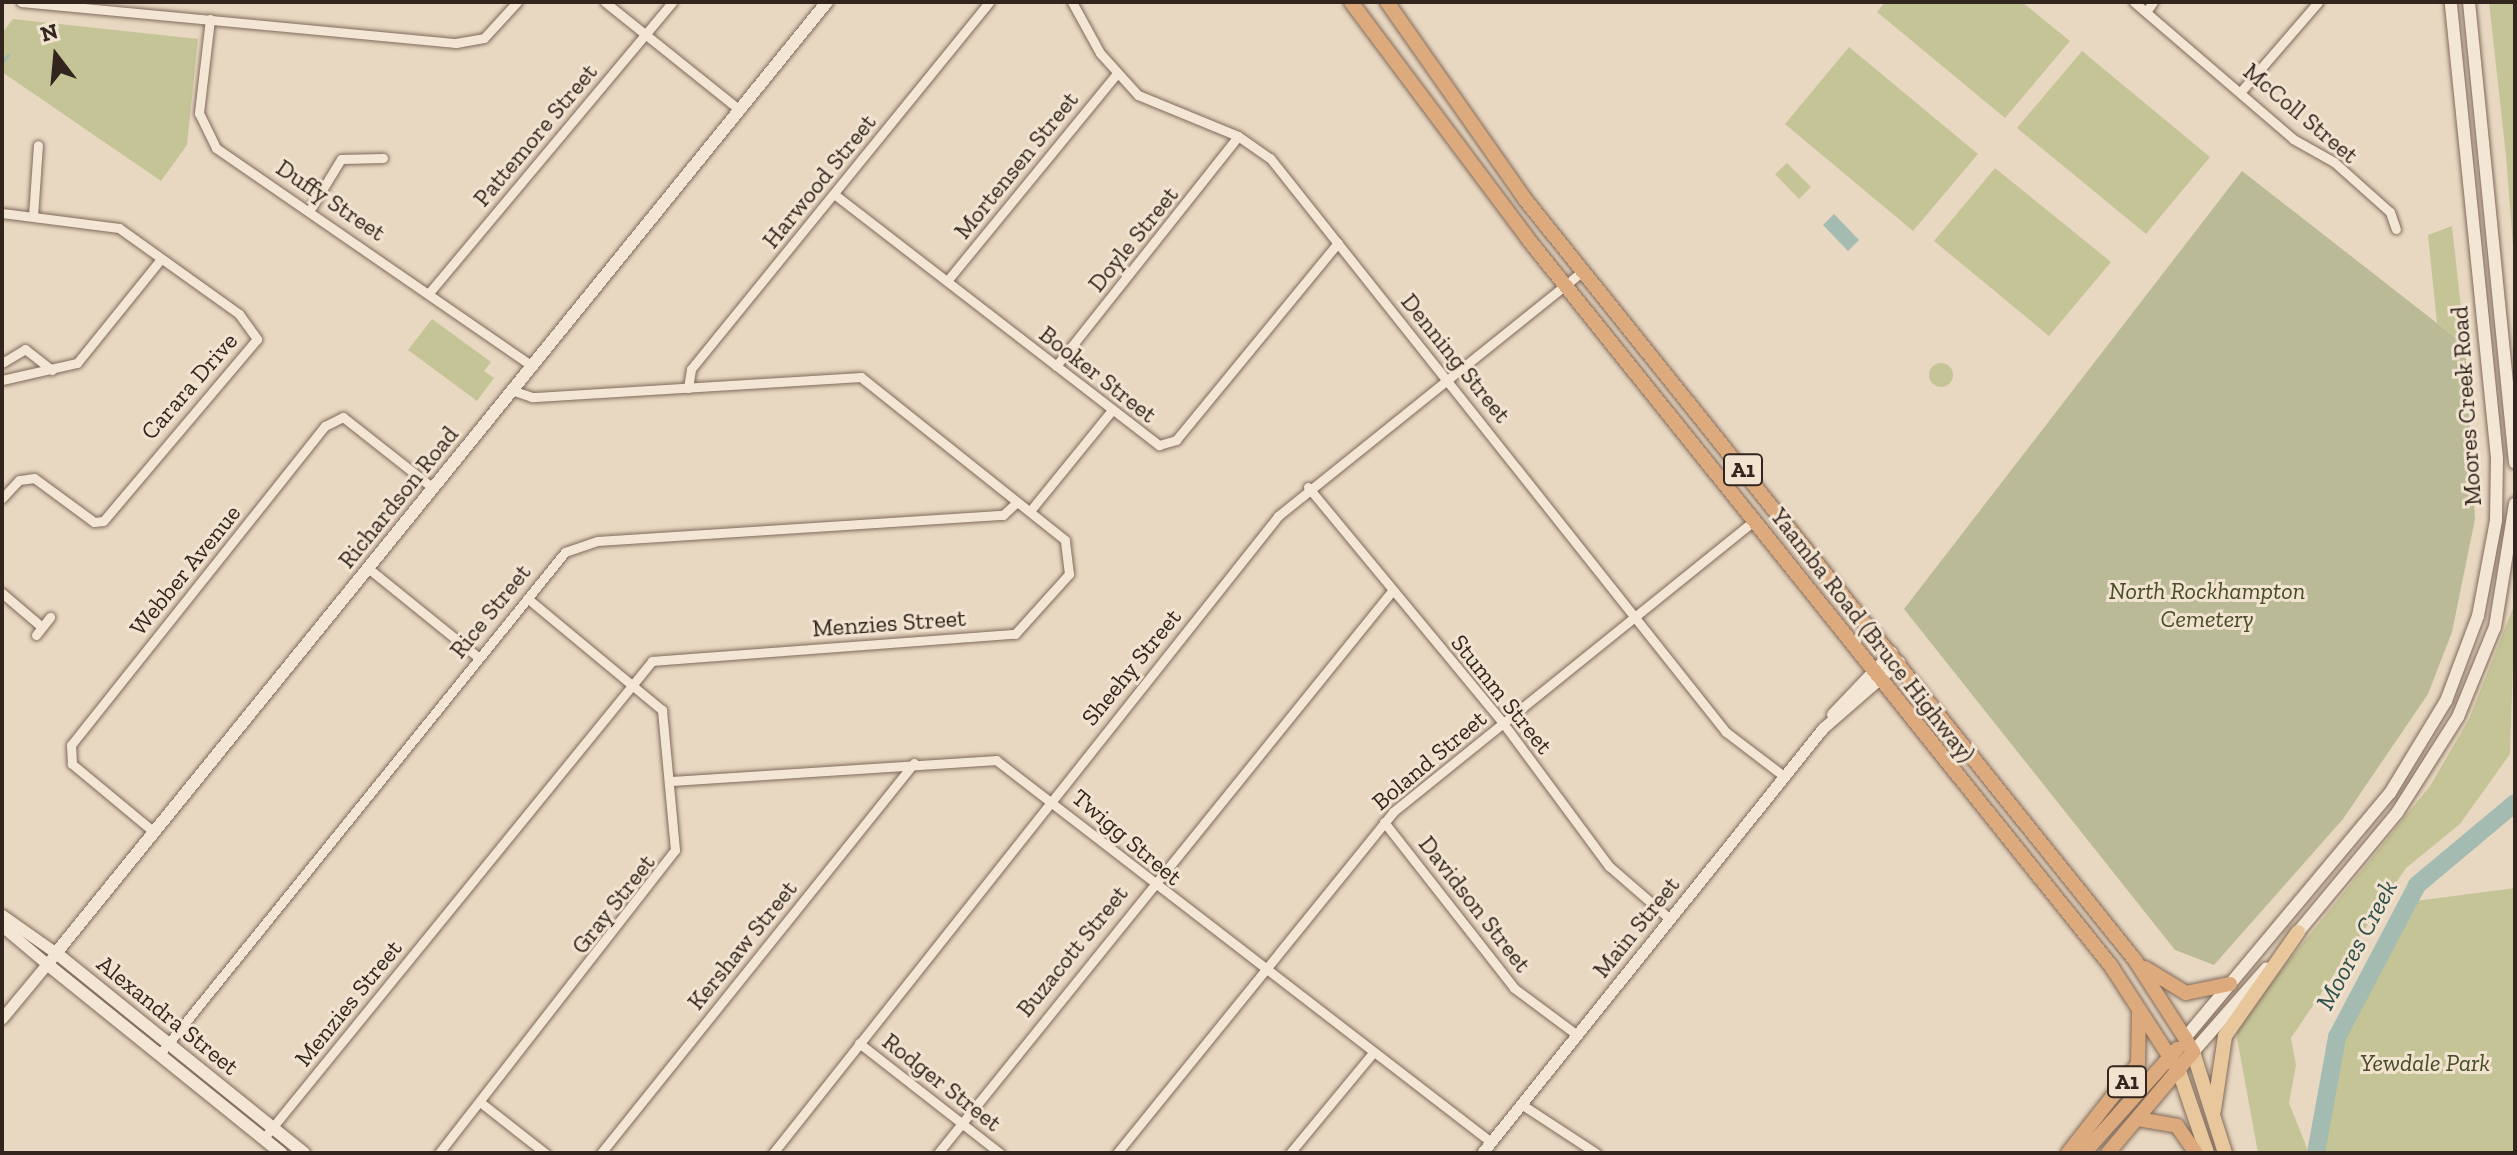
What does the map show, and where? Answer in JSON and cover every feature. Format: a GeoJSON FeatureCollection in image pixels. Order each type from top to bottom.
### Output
{"type":"FeatureCollection","features":[{"type":"Feature","properties":{"kind":"highway","name":"Yaamba Road (Bruce Highway)"},"geometry":{"type":"LineString","coordinates":[[1351,2],[1566,286],[2133,996],[2179,1071]]}},
{"type":"Feature","properties":{"kind":"highway","name":"Yaamba Road (Bruce Highway)"},"geometry":{"type":"LineString","coordinates":[[1387,2],[1583,271],[2135,960],[2193,1052]]}},
{"type":"Feature","properties":{"kind":"highway"},"geometry":{"type":"LineString","coordinates":[[2135,960],[2186,993],[2230,984]]}},
{"type":"Feature","properties":{"kind":"highway","name":"A1"},"geometry":{"type":"LineString","coordinates":[[2068,1153],[2138,1064],[2142,1022],[2133,996]]}},
{"type":"Feature","properties":{"kind":"highway","name":"Moores Creek Road"},"geometry":{"type":"LineString","coordinates":[[2084,1153],[2185,1038]]}},
{"type":"Feature","properties":{"kind":"highway","name":"Moores Creek Road"},"geometry":{"type":"LineString","coordinates":[[2108,1153],[2193,1052]]}},
{"type":"Feature","properties":{"kind":"highway"},"geometry":{"type":"LineString","coordinates":[[2138,1119],[2177,1126],[2196,1153]]}},
{"type":"Feature","properties":{"kind":"main road","name":"Richardson Road"},"geometry":{"type":"LineString","coordinates":[[56,953],[827,2]]}},
{"type":"Feature","properties":{"kind":"main road","name":"Moores Creek Road"},"geometry":{"type":"LineString","coordinates":[[2185,1038],[2422,746],[2466,656],[2491,563],[2497,458],[2451,2]]}},
{"type":"Feature","properties":{"kind":"main road","name":"Moores Creek Road"},"geometry":{"type":"LineString","coordinates":[[2469,2],[2515,463]]}},
{"type":"Feature","properties":{"kind":"main road","name":"Moores Creek Road"},"geometry":{"type":"LineString","coordinates":[[2193,1052],[2397,813],[2458,717],[2495,627],[2515,504]]}},
{"type":"Feature","properties":{"kind":"main road"},"geometry":{"type":"LineString","coordinates":[[2214,1110],[2225,1036],[2298,932]]}},
{"type":"Feature","properties":{"kind":"main road","name":"Alexandra Street"},"geometry":{"type":"LineString","coordinates":[[56,953],[304,1153]]}},
{"type":"Feature","properties":{"kind":"main road","name":"Alexandra Street"},"geometry":{"type":"LineString","coordinates":[[47,964],[281,1153]]}},
{"type":"Feature","properties":{"kind":"main road"},"geometry":{"type":"LineString","coordinates":[[2193,1052],[2214,1110],[2225,1153]]}},
{"type":"Feature","properties":{"kind":"main road"},"geometry":{"type":"LineString","coordinates":[[2179,1071],[2207,1153]]}},
{"type":"Feature","properties":{"kind":"street"},"geometry":{"type":"LineString","coordinates":[[21,2],[468,42],[495,29],[517,2]]}},
{"type":"Feature","properties":{"kind":"street"},"geometry":{"type":"LineString","coordinates":[[142,2],[142,14]]}},
{"type":"Feature","properties":{"kind":"street"},"geometry":{"type":"LineString","coordinates":[[605,2],[740,110]]}},
{"type":"Feature","properties":{"kind":"street","name":"Pattemore Street"},"geometry":{"type":"LineString","coordinates":[[429,293],[672,2]]}},
{"type":"Feature","properties":{"kind":"street","name":"Harwood Street"},"geometry":{"type":"LineString","coordinates":[[688,388],[691,369],[989,2]]}},
{"type":"Feature","properties":{"kind":"street","name":"Denning Street"},"geometry":{"type":"LineString","coordinates":[[1072,2],[1117,73],[1138,95],[1238,136],[1270,158],[1638,615],[1726,732],[1785,777]]}},
{"type":"Feature","properties":{"kind":"street","name":"McColl Street"},"geometry":{"type":"LineString","coordinates":[[2134,2],[2243,89],[2293,139],[2333,158],[2390,212],[2396,229]]}},
{"type":"Feature","properties":{"kind":"street"},"geometry":{"type":"LineString","coordinates":[[2146,12],[2153,2]]}},
{"type":"Feature","properties":{"kind":"street"},"geometry":{"type":"LineString","coordinates":[[2243,89],[2318,2]]}},
{"type":"Feature","properties":{"kind":"street","name":"Duffy Street"},"geometry":{"type":"LineString","coordinates":[[210,19],[200,127],[216,148],[311,208],[532,366]]}},
{"type":"Feature","properties":{"kind":"street","name":"Mortensen Street"},"geometry":{"type":"LineString","coordinates":[[947,281],[1117,73]]}},
{"type":"Feature","properties":{"kind":"street","name":"Doyle Street"},"geometry":{"type":"LineString","coordinates":[[1056,366],[1238,136]]}},
{"type":"Feature","properties":{"kind":"street"},"geometry":{"type":"LineString","coordinates":[[33,216],[38,145]]}},
{"type":"Feature","properties":{"kind":"street"},"geometry":{"type":"LineString","coordinates":[[311,208],[341,159],[383,158]]}},
{"type":"Feature","properties":{"kind":"street","name":"Booker Street"},"geometry":{"type":"LineString","coordinates":[[834,194],[1159,445],[1176,440],[1338,243]]}},
{"type":"Feature","properties":{"kind":"street","name":"Carara Drive"},"geometry":{"type":"LineString","coordinates":[[2,213],[109,223],[239,314],[257,339],[103,521],[94,522],[34,478],[19,480],[2,498]]}},
{"type":"Feature","properties":{"kind":"street"},"geometry":{"type":"LineString","coordinates":[[2,380],[77,363],[160,260]]}},
{"type":"Feature","properties":{"kind":"street","name":"Sheehy Street"},"geometry":{"type":"LineString","coordinates":[[773,1153],[1050,799],[1308,487],[1449,382],[1583,271]]}},
{"type":"Feature","properties":{"kind":"street"},"geometry":{"type":"LineString","coordinates":[[2,363],[25,349],[52,370]]}},
{"type":"Feature","properties":{"kind":"street","name":"Menzies Street"},"geometry":{"type":"LineString","coordinates":[[263,1139],[632,685],[662,659],[1015,634],[1071,565],[1065,540],[861,377],[532,397],[512,390]]}},
{"type":"Feature","properties":{"kind":"street"},"geometry":{"type":"LineString","coordinates":[[1030,511],[1112,410]]}},
{"type":"Feature","properties":{"kind":"street","name":"Webber Avenue"},"geometry":{"type":"LineString","coordinates":[[154,832],[72,764],[71,745],[325,426],[343,417],[433,488]]}},
{"type":"Feature","properties":{"kind":"street","name":"Stumm Street"},"geometry":{"type":"LineString","coordinates":[[1308,487],[1503,723],[1609,866],[1670,919]]}},
{"type":"Feature","properties":{"kind":"street","name":"Rice Street"},"geometry":{"type":"LineString","coordinates":[[159,1055],[565,552],[586,543],[1003,515],[1017,502]]}},
{"type":"Feature","properties":{"kind":"street","name":"Boland Street"},"geometry":{"type":"LineString","coordinates":[[1117,1153],[1384,822],[1754,521]]}},
{"type":"Feature","properties":{"kind":"street"},"geometry":{"type":"LineString","coordinates":[[368,568],[478,657]]}},
{"type":"Feature","properties":{"kind":"street","name":"Buzacott Street"},"geometry":{"type":"LineString","coordinates":[[938,1153],[1151,884],[1392,591]]}},
{"type":"Feature","properties":{"kind":"street"},"geometry":{"type":"LineString","coordinates":[[2,593],[39,631],[50,617]]}},
{"type":"Feature","properties":{"kind":"street","name":"Gray Street"},"geometry":{"type":"LineString","coordinates":[[439,1153],[668,869],[675,850],[665,715],[527,598]]}},
{"type":"Feature","properties":{"kind":"street","name":"Main Street"},"geometry":{"type":"LineString","coordinates":[[1482,1153],[1823,728],[1874,674],[1895,657]]}},
{"type":"Feature","properties":{"kind":"street","name":"Twigg Street"},"geometry":{"type":"LineString","coordinates":[[672,781],[996,760],[1050,799],[1151,884],[1371,1055],[1491,1142]]}},
{"type":"Feature","properties":{"kind":"street","name":"Kershaw Street"},"geometry":{"type":"LineString","coordinates":[[601,1153],[914,763]]}},
{"type":"Feature","properties":{"kind":"street","name":"Davidson Street"},"geometry":{"type":"LineString","coordinates":[[1384,822],[1514,988],[1577,1035]]}},
{"type":"Feature","properties":{"kind":"street","name":"Alexandra Street"},"geometry":{"type":"LineString","coordinates":[[2,915],[56,953]]}},
{"type":"Feature","properties":{"kind":"street","name":"Alexandra Street"},"geometry":{"type":"LineString","coordinates":[[2,926],[47,964]]}},
{"type":"Feature","properties":{"kind":"street","name":"Richardson Road"},"geometry":{"type":"LineString","coordinates":[[2,1018],[56,953]]}},
{"type":"Feature","properties":{"kind":"street","name":"Rodger Street"},"geometry":{"type":"LineString","coordinates":[[859,1043],[1000,1153]]}},
{"type":"Feature","properties":{"kind":"street"},"geometry":{"type":"LineString","coordinates":[[1290,1153],[1371,1055]]}},
{"type":"Feature","properties":{"kind":"street"},"geometry":{"type":"LineString","coordinates":[[480,1102],[545,1153]]}},
{"type":"Feature","properties":{"kind":"street"},"geometry":{"type":"LineString","coordinates":[[1521,1104],[1596,1153]]}},
{"type":"Feature","properties":{"kind":"green space"},"geometry":{"type":"Polygon","coordinates":[[[1885,2],[2022,2],[2070,41],[2005,118],[1877,12],[1885,2]]]}},
{"type":"Feature","properties":{"kind":"green space"},"geometry":{"type":"Polygon","coordinates":[[[2489,2],[2515,2],[2515,272],[2506,156],[2489,2]]]}},
{"type":"Feature","properties":{"kind":"green space"},"geometry":{"type":"Polygon","coordinates":[[[13,19],[198,39],[187,145],[161,181],[2,72],[2,33],[13,19]]]}},
{"type":"Feature","properties":{"kind":"green space"},"geometry":{"type":"Polygon","coordinates":[[[1849,47],[1978,154],[1913,231],[1785,124],[1849,47]]]}},
{"type":"Feature","properties":{"kind":"green space"},"geometry":{"type":"Polygon","coordinates":[[[2082,51],[2210,157],[2146,234],[2017,128],[2082,51]]]}},
{"type":"Feature","properties":{"kind":"green space"},"geometry":{"type":"Polygon","coordinates":[[[1787,163],[1811,187],[1799,199],[1775,174],[1787,163]]]}},
{"type":"Feature","properties":{"kind":"green space"},"geometry":{"type":"Polygon","coordinates":[[[1995,168],[2111,262],[2049,336],[1934,241],[1995,168]]]}},
{"type":"Feature","properties":{"kind":"green space","name":"North Rockhampton Cemetery"},"geometry":{"type":"Polygon","coordinates":[[[2242,171],[2465,345],[2475,519],[2452,632],[2428,694],[2343,819],[2214,965],[2175,950],[1904,609],[2242,171]]]}},
{"type":"Feature","properties":{"kind":"green space"},"geometry":{"type":"Polygon","coordinates":[[[2452,226],[2465,345],[2437,323],[2428,235],[2452,226]]]}},
{"type":"Feature","properties":{"kind":"green space"},"geometry":{"type":"Polygon","coordinates":[[[432,319],[491,362],[484,371],[494,378],[477,401],[408,350],[432,319]]]}},
{"type":"Feature","properties":{"kind":"green space"},"geometry":{"type":"Polygon","coordinates":[[[1941,363],[1952,370],[1953,375],[1946,386],[1941,387],[1930,380],[1929,375],[1936,364],[1941,363]]]}},
{"type":"Feature","properties":{"kind":"green space"},"geometry":{"type":"Polygon","coordinates":[[[2515,603],[2510,754],[2460,824],[2406,868],[2291,1038],[2296,1065],[2289,1103],[2309,1153],[2258,1153],[2235,1027],[2430,786],[2469,719],[2515,603]]]}},
{"type":"Feature","properties":{"kind":"green space","name":"Yewdale Park"},"geometry":{"type":"Polygon","coordinates":[[[2515,888],[2515,1153],[2316,1153],[2337,1037],[2408,902],[2515,888]]]}},
{"type":"Feature","properties":{"kind":"shaded area"},"geometry":{"type":"Polygon","coordinates":[[[1834,214],[1859,240],[1848,251],[1823,225],[1834,214]]]}},
{"type":"Feature","properties":{"kind":"waterway"},"geometry":{"type":"LineString","coordinates":[[2,62],[8,55]]}},
{"type":"Feature","properties":{"kind":"waterway","name":"Moores Creek"},"geometry":{"type":"LineString","coordinates":[[2316,1153],[2337,1037],[2417,885],[2515,803]]}}]}
